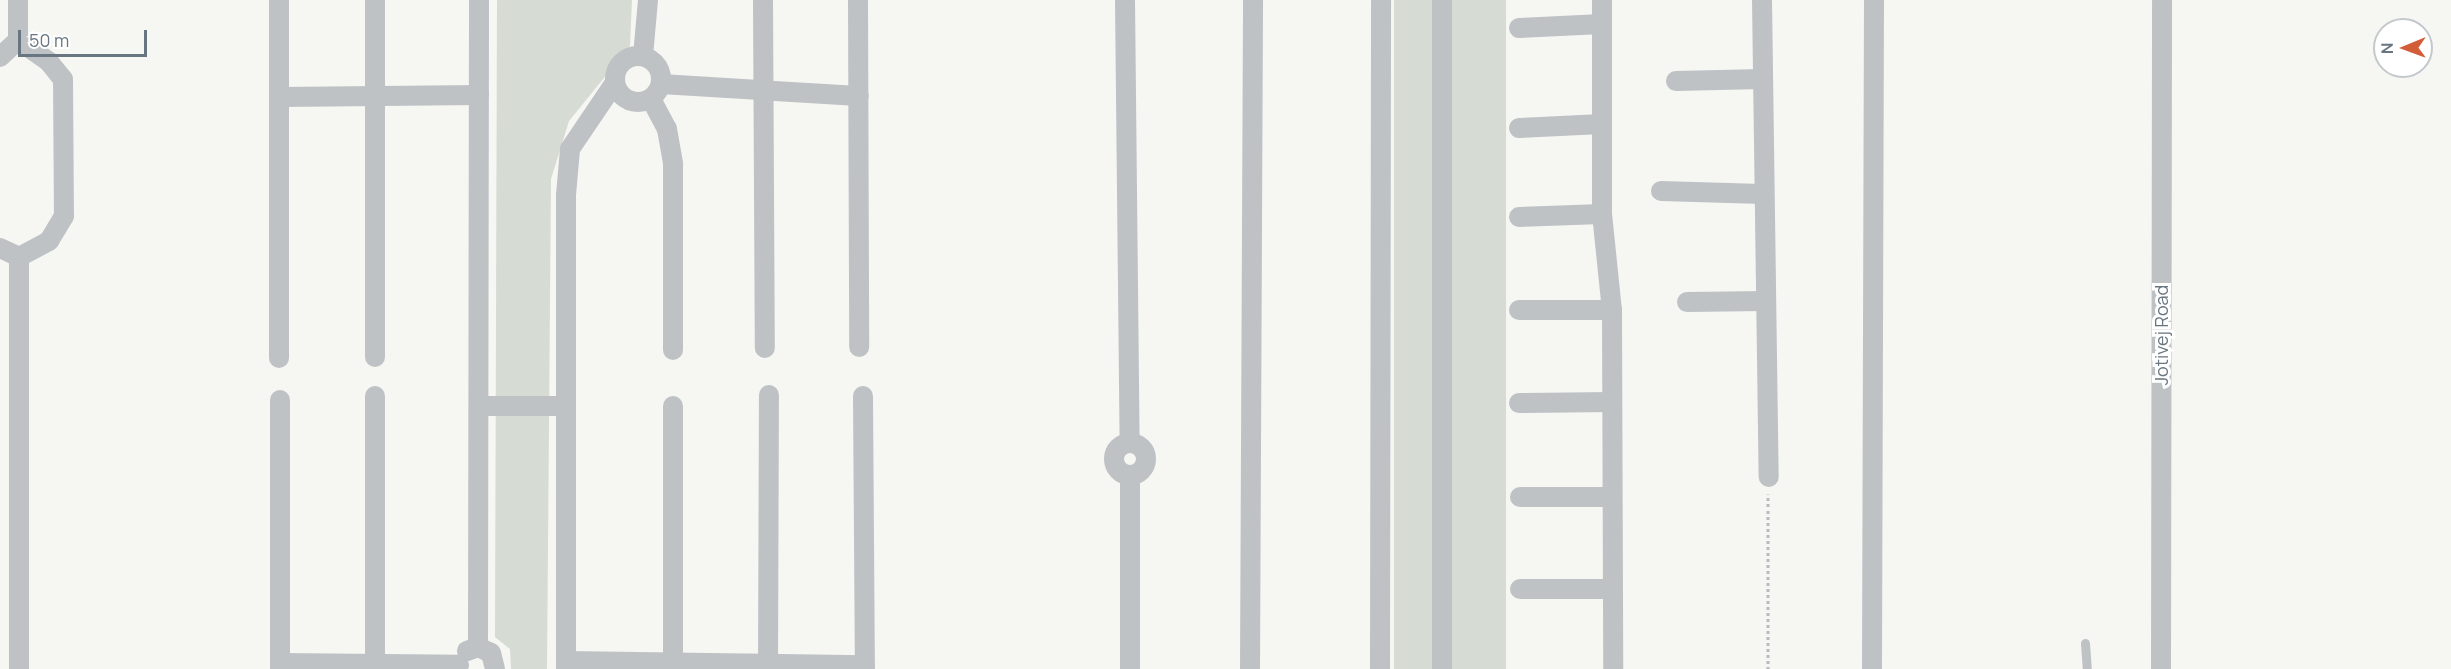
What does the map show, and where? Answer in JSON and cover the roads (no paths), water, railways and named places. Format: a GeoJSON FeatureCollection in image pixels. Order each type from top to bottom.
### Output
{"type":"FeatureCollection","features":[{"type":"Feature","properties":{"kind":"street"},"geometry":{"type":"LineString","coordinates":[[0,57],[18,40],[18,0]]}},
{"type":"Feature","properties":{"kind":"street"},"geometry":{"type":"LineString","coordinates":[[279,0],[279,358]]}},
{"type":"Feature","properties":{"kind":"street"},"geometry":{"type":"LineString","coordinates":[[375,0],[375,357]]}},
{"type":"Feature","properties":{"kind":"street"},"geometry":{"type":"LineString","coordinates":[[478,647],[479,0]]}},
{"type":"Feature","properties":{"kind":"street"},"geometry":{"type":"LineString","coordinates":[[643,56],[648,0]]}},
{"type":"Feature","properties":{"kind":"street"},"geometry":{"type":"LineString","coordinates":[[763,0],[765,348]]}},
{"type":"Feature","properties":{"kind":"street"},"geometry":{"type":"LineString","coordinates":[[858,0],[859,347]]}},
{"type":"Feature","properties":{"kind":"street"},"geometry":{"type":"LineString","coordinates":[[1125,0],[1130,442],[1118,447],[1114,459],[1118,471],[1130,476],[1130,669]]}},
{"type":"Feature","properties":{"kind":"street"},"geometry":{"type":"LineString","coordinates":[[1250,669],[1253,0]]}},
{"type":"Feature","properties":{"kind":"street"},"geometry":{"type":"LineString","coordinates":[[1380,0],[1380,669]]}},
{"type":"Feature","properties":{"kind":"street"},"geometry":{"type":"LineString","coordinates":[[1442,0],[1442,669]]}},
{"type":"Feature","properties":{"kind":"street"},"geometry":{"type":"LineString","coordinates":[[1602,0],[1602,214],[1612,310],[1613,669]]}},
{"type":"Feature","properties":{"kind":"street"},"geometry":{"type":"LineString","coordinates":[[1762,0],[1762,194],[1768,477]]}},
{"type":"Feature","properties":{"kind":"street"},"geometry":{"type":"LineString","coordinates":[[1872,669],[1874,0]]}},
{"type":"Feature","properties":{"kind":"street","name":"Jotivej Road"},"geometry":{"type":"LineString","coordinates":[[2161,669],[2162,0]]}},
{"type":"Feature","properties":{"kind":"street"},"geometry":{"type":"LineString","coordinates":[[1519,28],[1602,24]]}},
{"type":"Feature","properties":{"kind":"street"},"geometry":{"type":"LineString","coordinates":[[18,40],[49,62],[63,79],[64,205],[58,231],[49,241],[19,257]]}},
{"type":"Feature","properties":{"kind":"street"},"geometry":{"type":"LineString","coordinates":[[673,350],[673,164],[667,129],[656,92],[660,72],[653,61],[643,56],[629,57],[616,71],[614,84],[570,149],[566,195],[566,665],[865,667],[863,396]]}},
{"type":"Feature","properties":{"kind":"street"},"geometry":{"type":"LineString","coordinates":[[1676,81],[1762,79]]}},
{"type":"Feature","properties":{"kind":"street"},"geometry":{"type":"LineString","coordinates":[[614,84],[621,97],[633,103],[656,92],[859,96]]}},
{"type":"Feature","properties":{"kind":"street"},"geometry":{"type":"LineString","coordinates":[[280,97],[479,95]]}},
{"type":"Feature","properties":{"kind":"street"},"geometry":{"type":"LineString","coordinates":[[1519,128],[1602,124]]}},
{"type":"Feature","properties":{"kind":"street"},"geometry":{"type":"LineString","coordinates":[[1661,191],[1762,194]]}},
{"type":"Feature","properties":{"kind":"street"},"geometry":{"type":"LineString","coordinates":[[1519,217],[1602,214]]}},
{"type":"Feature","properties":{"kind":"street"},"geometry":{"type":"LineString","coordinates":[[0,248],[19,257]]}},
{"type":"Feature","properties":{"kind":"street"},"geometry":{"type":"LineString","coordinates":[[19,257],[19,669]]}},
{"type":"Feature","properties":{"kind":"street"},"geometry":{"type":"LineString","coordinates":[[1687,302],[1765,301]]}},
{"type":"Feature","properties":{"kind":"street"},"geometry":{"type":"LineString","coordinates":[[1519,310],[1612,310]]}},
{"type":"Feature","properties":{"kind":"street"},"geometry":{"type":"LineString","coordinates":[[768,666],[769,395]]}},
{"type":"Feature","properties":{"kind":"street"},"geometry":{"type":"LineString","coordinates":[[375,396],[375,666]]}},
{"type":"Feature","properties":{"kind":"street"},"geometry":{"type":"LineString","coordinates":[[280,400],[280,666],[460,667],[465,652],[478,647],[491,653],[495,669]]}},
{"type":"Feature","properties":{"kind":"street"},"geometry":{"type":"LineString","coordinates":[[1519,403],[1612,402]]}},
{"type":"Feature","properties":{"kind":"street"},"geometry":{"type":"LineString","coordinates":[[479,406],[566,406]]}},
{"type":"Feature","properties":{"kind":"street"},"geometry":{"type":"LineString","coordinates":[[673,406],[673,666]]}},
{"type":"Feature","properties":{"kind":"street"},"geometry":{"type":"LineString","coordinates":[[1520,497],[1612,497]]}},
{"type":"Feature","properties":{"kind":"street"},"geometry":{"type":"LineString","coordinates":[[1520,589],[1612,589]]}},
{"type":"Feature","properties":{"kind":"lane"},"geometry":{"type":"LineString","coordinates":[[2085,643],[2087,669]]}}]}
